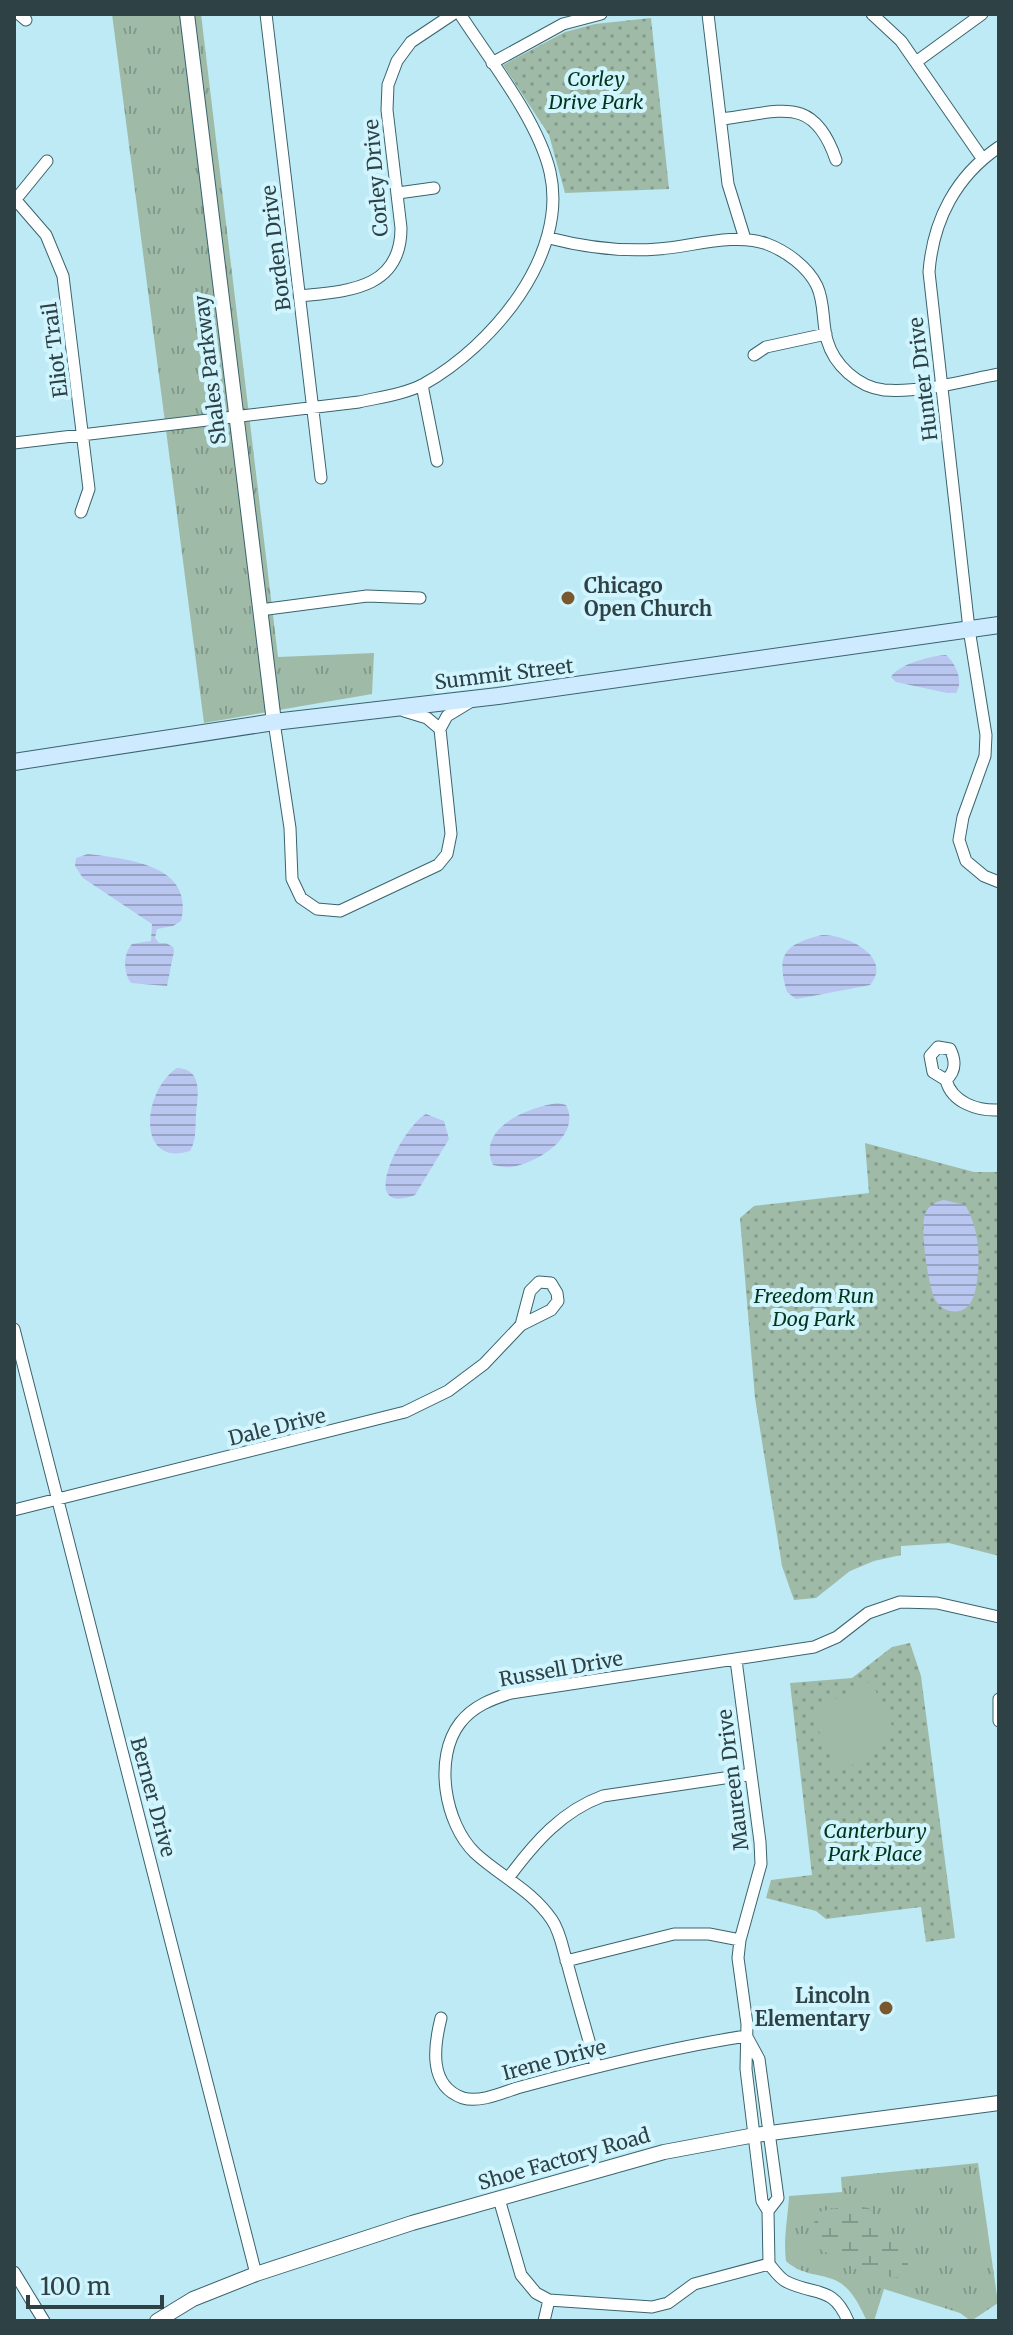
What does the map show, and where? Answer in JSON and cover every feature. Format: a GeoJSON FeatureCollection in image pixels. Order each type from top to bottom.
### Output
{"type":"FeatureCollection","features":[{"type":"Feature","properties":{"kind":"main road","name":"Summit Street"},"geometry":{"type":"LineString","coordinates":[[14,762],[274,722],[498,696],[999,625]]}},
{"type":"Feature","properties":{"kind":"street","name":"Shales Parkway"},"geometry":{"type":"LineString","coordinates":[[187,14],[274,722]]}},
{"type":"Feature","properties":{"kind":"street","name":"Borden Drive"},"geometry":{"type":"LineString","coordinates":[[266,14],[321,478]]}},
{"type":"Feature","properties":{"kind":"street","name":"Corley Drive"},"geometry":{"type":"LineString","coordinates":[[300,296],[355,289],[373,282],[387,270],[398,252],[401,236],[387,110],[388,85],[392,72],[411,42],[453,14]]}},
{"type":"Feature","properties":{"kind":"street"},"geometry":{"type":"LineString","coordinates":[[14,443],[381,397],[422,385],[490,332],[519,295],[549,238],[553,194],[546,157],[528,120],[460,14]]}},
{"type":"Feature","properties":{"kind":"street"},"geometry":{"type":"LineString","coordinates":[[492,63],[563,24],[601,14]]}},
{"type":"Feature","properties":{"kind":"street"},"geometry":{"type":"LineString","coordinates":[[708,14],[728,184],[745,239]]}},
{"type":"Feature","properties":{"kind":"street"},"geometry":{"type":"LineString","coordinates":[[872,14],[890,29],[916,62],[982,158]]}},
{"type":"Feature","properties":{"kind":"street"},"geometry":{"type":"LineString","coordinates":[[916,62],[982,14]]}},
{"type":"Feature","properties":{"kind":"street"},"geometry":{"type":"LineString","coordinates":[[721,119],[781,112],[808,115],[823,130],[836,160]]}},
{"type":"Feature","properties":{"kind":"street","name":"Hunter Drive"},"geometry":{"type":"LineString","coordinates":[[999,147],[968,172],[951,196],[936,229],[929,272],[969,629],[986,735],[985,756],[963,817],[959,840],[966,861],[984,876],[999,882]]}},
{"type":"Feature","properties":{"kind":"street"},"geometry":{"type":"LineString","coordinates":[[15,198],[47,161]]}},
{"type":"Feature","properties":{"kind":"street"},"geometry":{"type":"LineString","coordinates":[[398,193],[434,188]]}},
{"type":"Feature","properties":{"kind":"street","name":"Eliot Trail"},"geometry":{"type":"LineString","coordinates":[[15,198],[46,235],[63,276],[89,489],[81,512]]}},
{"type":"Feature","properties":{"kind":"street"},"geometry":{"type":"LineString","coordinates":[[549,238],[579,245],[636,250],[745,239],[770,245],[785,253],[809,274],[820,295],[826,334],[836,359],[844,369],[867,385],[881,390],[899,390],[999,374]]}},
{"type":"Feature","properties":{"kind":"street"},"geometry":{"type":"LineString","coordinates":[[754,355],[766,347],[826,334]]}},
{"type":"Feature","properties":{"kind":"street"},"geometry":{"type":"LineString","coordinates":[[422,385],[437,461]]}},
{"type":"Feature","properties":{"kind":"street"},"geometry":{"type":"LineString","coordinates":[[260,610],[367,596],[420,598]]}},
{"type":"Feature","properties":{"kind":"street"},"geometry":{"type":"LineString","coordinates":[[274,722],[290,828],[292,879],[301,898],[317,909],[340,911],[438,865],[447,854],[451,834],[440,729],[447,716],[458,708],[469,702],[498,696]]}},
{"type":"Feature","properties":{"kind":"street"},"geometry":{"type":"LineString","coordinates":[[388,708],[413,712],[440,729]]}},
{"type":"Feature","properties":{"kind":"street"},"geometry":{"type":"LineString","coordinates":[[946,1080],[952,1092],[969,1105],[999,1110]]}},
{"type":"Feature","properties":{"kind":"street","name":"Dale Drive"},"geometry":{"type":"LineString","coordinates":[[14,1510],[405,1412],[448,1391],[484,1364],[521,1325]]}},
{"type":"Feature","properties":{"kind":"street","name":"Berner Drive"},"geometry":{"type":"LineString","coordinates":[[14,1329],[256,2274]]}},
{"type":"Feature","properties":{"kind":"street","name":"Russell Drive"},"geometry":{"type":"LineString","coordinates":[[596,2066],[555,1924],[539,1902],[475,1853],[459,1833],[449,1803],[446,1767],[454,1731],[473,1710],[493,1698],[814,1647],[837,1637],[868,1613],[900,1602],[937,1603],[999,1617]]}},
{"type":"Feature","properties":{"kind":"street","name":"Maureen Drive"},"geometry":{"type":"LineString","coordinates":[[736,1660],[761,1864],[738,1958],[747,2024],[746,2069],[762,2134],[762,2201],[768,2211],[769,2264]]}},
{"type":"Feature","properties":{"kind":"street"},"geometry":{"type":"LineString","coordinates":[[999,1699],[999,1721]]}},
{"type":"Feature","properties":{"kind":"street"},"geometry":{"type":"LineString","coordinates":[[509,1877],[561,1817],[581,1804],[603,1796],[751,1774]]}},
{"type":"Feature","properties":{"kind":"street"},"geometry":{"type":"LineString","coordinates":[[566,1961],[674,1934],[701,1933],[740,1940]]}},
{"type":"Feature","properties":{"kind":"street","name":"Irene Drive"},"geometry":{"type":"LineString","coordinates":[[441,2018],[435,2042],[436,2072],[448,2088],[464,2099],[485,2098],[671,2048],[746,2036]]}},
{"type":"Feature","properties":{"kind":"street","name":"Shoe Factory Road"},"geometry":{"type":"LineString","coordinates":[[157,2321],[193,2299],[256,2274],[412,2223],[664,2152],[762,2134],[999,2103]]}},
{"type":"Feature","properties":{"kind":"street"},"geometry":{"type":"LineString","coordinates":[[499,2199],[521,2275],[530,2289],[549,2300],[652,2307],[668,2303],[694,2284],[769,2264],[787,2282],[821,2291],[836,2300],[848,2321]]}},
{"type":"Feature","properties":{"kind":"street"},"geometry":{"type":"LineString","coordinates":[[14,2272],[44,2321]]}},
{"type":"Feature","properties":{"kind":"street"},"geometry":{"type":"LineString","coordinates":[[544,2321],[549,2300]]}},
{"type":"Feature","properties":{"kind":"green space"},"geometry":{"type":"Polygon","coordinates":[[[112,14],[201,14],[278,657],[374,653],[372,694],[204,723],[112,14]]]}},
{"type":"Feature","properties":{"kind":"green space","name":"Corley Drive Park"},"geometry":{"type":"Polygon","coordinates":[[[651,18],[669,189],[565,193],[549,135],[503,65],[565,32],[595,24],[651,18]]]}},
{"type":"Feature","properties":{"kind":"green space","name":"Freedom Run Dog Park"},"geometry":{"type":"Polygon","coordinates":[[[865,1143],[974,1172],[999,1172],[999,1556],[949,1543],[901,1546],[901,1555],[850,1571],[816,1598],[794,1600],[782,1566],[755,1398],[740,1218],[754,1206],[869,1193],[865,1143]]]}},
{"type":"Feature","properties":{"kind":"green space","name":"Canterbury Park Place"},"geometry":{"type":"Polygon","coordinates":[[[910,1643],[921,1676],[955,1938],[926,1942],[921,1907],[826,1919],[816,1911],[766,1898],[771,1880],[812,1875],[790,1683],[852,1678],[892,1647],[910,1643]]]}},
{"type":"Feature","properties":{"kind":"green space"},"geometry":{"type":"Polygon","coordinates":[[[871,1681],[892,1726],[873,1756],[837,1772],[814,1720],[817,1708],[871,1681]]]}},
{"type":"Feature","properties":{"kind":"green space"},"geometry":{"type":"Polygon","coordinates":[[[978,2163],[998,2303],[971,2321],[960,2313],[884,2289],[874,2321],[867,2321],[841,2283],[803,2271],[786,2261],[789,2196],[842,2192],[841,2177],[978,2163]]]}},
{"type":"Feature","properties":{"kind":"green space"},"geometry":{"type":"Polygon","coordinates":[[[851,2205],[868,2208],[884,2233],[905,2256],[908,2267],[900,2278],[872,2278],[816,2247],[814,2213],[851,2205]]]}},
{"type":"Feature","properties":{"kind":"water"},"geometry":{"type":"Polygon","coordinates":[[[946,655],[958,673],[956,693],[896,682],[891,677],[908,665],[946,655]]]}},
{"type":"Feature","properties":{"kind":"water"},"geometry":{"type":"Polygon","coordinates":[[[88,854],[138,862],[168,876],[178,887],[183,902],[181,921],[157,929],[155,938],[159,943],[173,947],[174,951],[167,986],[131,983],[128,979],[125,968],[127,953],[132,944],[151,941],[152,924],[83,878],[75,866],[76,858],[88,854]]]}},
{"type":"Feature","properties":{"kind":"water"},"geometry":{"type":"Polygon","coordinates":[[[822,935],[843,938],[871,956],[876,965],[876,974],[870,985],[796,999],[787,992],[782,968],[786,952],[800,942],[822,935]]]}},
{"type":"Feature","properties":{"kind":"water"},"geometry":{"type":"Polygon","coordinates":[[[177,1068],[185,1069],[195,1078],[198,1099],[190,1151],[173,1153],[160,1148],[153,1138],[150,1124],[157,1093],[165,1079],[177,1068]]]}},
{"type":"Feature","properties":{"kind":"water"},"geometry":{"type":"Polygon","coordinates":[[[558,1103],[566,1105],[569,1116],[568,1127],[555,1146],[522,1164],[510,1167],[493,1165],[490,1152],[498,1130],[533,1109],[558,1103]]]}},
{"type":"Feature","properties":{"kind":"water"},"geometry":{"type":"Polygon","coordinates":[[[426,1114],[444,1121],[449,1139],[415,1195],[397,1199],[388,1194],[386,1183],[389,1168],[406,1135],[426,1114]]]}},
{"type":"Feature","properties":{"kind":"water"},"geometry":{"type":"Polygon","coordinates":[[[944,1200],[965,1205],[978,1246],[975,1293],[969,1305],[958,1311],[945,1309],[936,1301],[926,1258],[923,1232],[925,1214],[933,1204],[944,1200]]]}},
{"type":"Feature","properties":{"kind":"place","name":"Chicago Open Church"},"geometry":{"type":"Point","coordinates":[568,598]}},
{"type":"Feature","properties":{"kind":"place","name":"Lincoln Elementary"},"geometry":{"type":"Point","coordinates":[886,2008]}}]}
